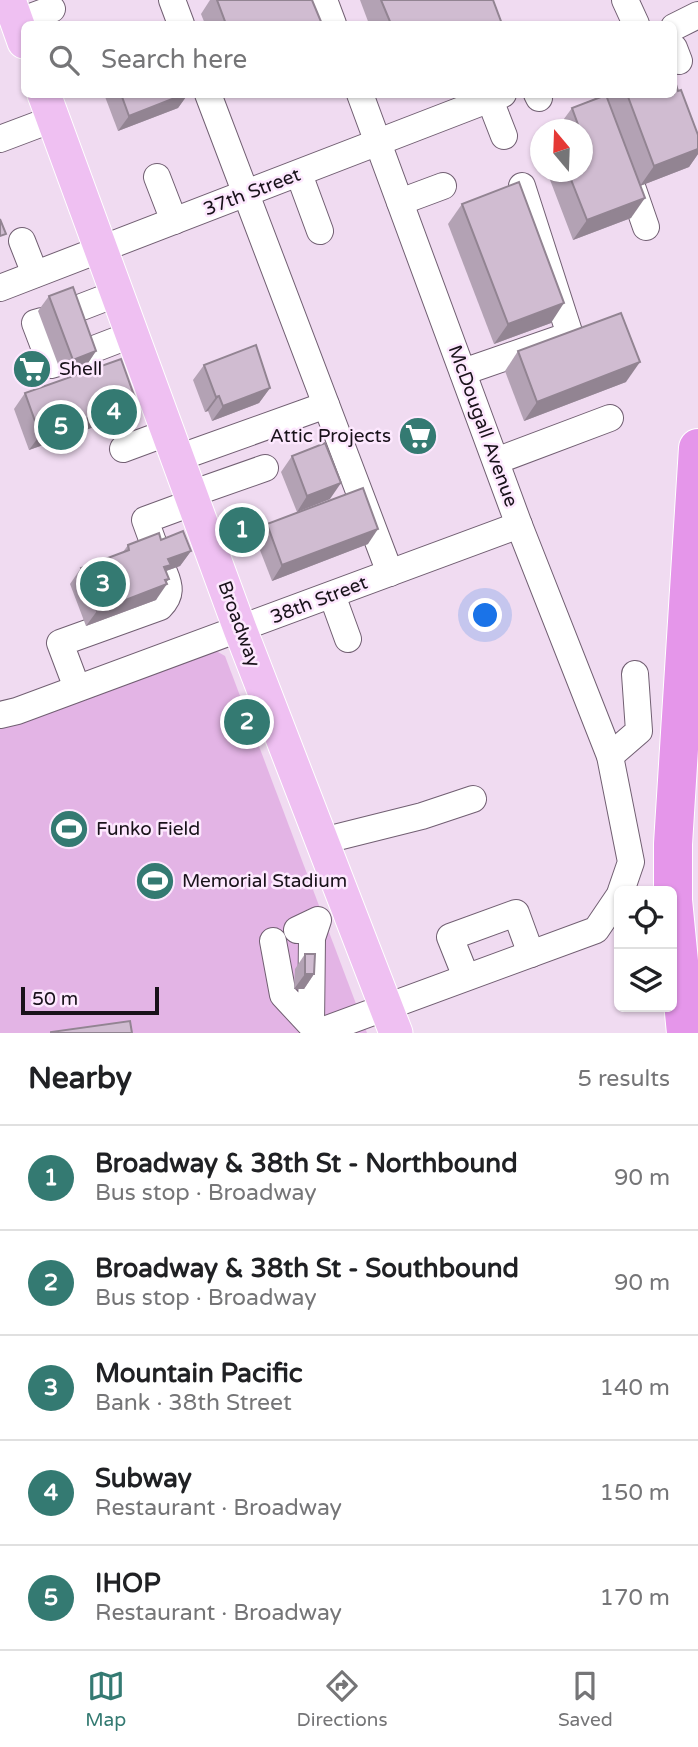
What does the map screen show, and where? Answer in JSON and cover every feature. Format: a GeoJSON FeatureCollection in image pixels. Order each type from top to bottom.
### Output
{"type":"FeatureCollection","features":[{"type":"Feature","properties":{"kind":"highway"},"geometry":{"type":"LineString","coordinates":[[687,1033],[673,900],[673,844],[698,448]]}},
{"type":"Feature","properties":{"kind":"main road","name":"Broadway"},"geometry":{"type":"LineString","coordinates":[[49,107],[240,629],[322,842],[309,925],[391,1020]]}},
{"type":"Feature","properties":{"kind":"street"},"geometry":{"type":"LineString","coordinates":[[172,0],[180,21]]}},
{"type":"Feature","properties":{"kind":"street"},"geometry":{"type":"LineString","coordinates":[[324,0],[332,21]]}},
{"type":"Feature","properties":{"kind":"street"},"geometry":{"type":"LineString","coordinates":[[625,0],[635,21]]}},
{"type":"Feature","properties":{"kind":"street"},"geometry":{"type":"LineString","coordinates":[[17,22],[52,9]]}},
{"type":"Feature","properties":{"kind":"street"},"geometry":{"type":"LineString","coordinates":[[677,26],[698,15]]}},
{"type":"Feature","properties":{"kind":"street"},"geometry":{"type":"LineString","coordinates":[[210,98],[224,127],[245,194],[390,573]]}},
{"type":"Feature","properties":{"kind":"street","name":"McDougall Avenue"},"geometry":{"type":"LineString","coordinates":[[361,98],[496,461],[529,528],[610,756],[631,862],[623,886]]}},
{"type":"Feature","properties":{"kind":"street","name":"37th Street"},"geometry":{"type":"LineString","coordinates":[[0,288],[494,98]]}},
{"type":"Feature","properties":{"kind":"street"},"geometry":{"type":"LineString","coordinates":[[497,98],[504,136]]}},
{"type":"Feature","properties":{"kind":"street"},"geometry":{"type":"LineString","coordinates":[[0,139],[49,107]]}},
{"type":"Feature","properties":{"kind":"street"},"geometry":{"type":"LineString","coordinates":[[619,152],[646,227]]}},
{"type":"Feature","properties":{"kind":"street"},"geometry":{"type":"LineString","coordinates":[[299,174],[320,231]]}},
{"type":"Feature","properties":{"kind":"street"},"geometry":{"type":"LineString","coordinates":[[157,177],[174,221]]}},
{"type":"Feature","properties":{"kind":"street"},"geometry":{"type":"LineString","coordinates":[[400,202],[443,186]]}},
{"type":"Feature","properties":{"kind":"street"},"geometry":{"type":"LineString","coordinates":[[463,372],[570,335],[522,186]]}},
{"type":"Feature","properties":{"kind":"street"},"geometry":{"type":"LineString","coordinates":[[22,241],[35,274]]}},
{"type":"Feature","properties":{"kind":"street"},"geometry":{"type":"LineString","coordinates":[[118,293],[35,323],[51,365],[133,334]]}},
{"type":"Feature","properties":{"kind":"street"},"geometry":{"type":"LineString","coordinates":[[123,449],[173,445],[326,405]]}},
{"type":"Feature","properties":{"kind":"street"},"geometry":{"type":"LineString","coordinates":[[496,461],[610,418]]}},
{"type":"Feature","properties":{"kind":"street"},"geometry":{"type":"LineString","coordinates":[[77,688],[60,643],[160,607],[166,601],[170,587],[145,520],[265,468]]}},
{"type":"Feature","properties":{"kind":"street","name":"38th Street"},"geometry":{"type":"LineString","coordinates":[[0,715],[77,688],[119,684],[240,629],[390,573],[529,528]]}},
{"type":"Feature","properties":{"kind":"street"},"geometry":{"type":"LineString","coordinates":[[331,595],[348,639]]}},
{"type":"Feature","properties":{"kind":"street"},"geometry":{"type":"LineString","coordinates":[[610,756],[639,731],[635,674]]}},
{"type":"Feature","properties":{"kind":"street"},"geometry":{"type":"LineString","coordinates":[[322,842],[422,816],[473,799]]}},
{"type":"Feature","properties":{"kind":"street","name":"McDougall Avenue"},"geometry":{"type":"LineString","coordinates":[[314,1030],[391,1020],[466,977],[596,930],[614,903]]}},
{"type":"Feature","properties":{"kind":"street"},"geometry":{"type":"LineString","coordinates":[[466,977],[450,937],[516,913],[531,954]]}},
{"type":"Feature","properties":{"kind":"street"},"geometry":{"type":"LineString","coordinates":[[309,925],[283,995],[314,1030]]}},
{"type":"Feature","properties":{"kind":"street"},"geometry":{"type":"LineString","coordinates":[[309,925],[312,938],[314,1030]]}},
{"type":"Feature","properties":{"kind":"shaded area","name":"Memorial Stadium"},"geometry":{"type":"Polygon","coordinates":[[[206,652],[218,652],[225,656],[367,1033],[0,1033],[0,728],[206,652]]]}},
{"type":"Feature","properties":{"kind":"building"},"geometry":{"type":"Polygon","coordinates":[[[217,0],[312,0],[321,21],[225,21],[217,0]]]}},
{"type":"Feature","properties":{"kind":"building"},"geometry":{"type":"Polygon","coordinates":[[[381,0],[493,0],[501,21],[390,21],[381,0]]]}},
{"type":"Feature","properties":{"kind":"building"},"geometry":{"type":"Polygon","coordinates":[[[677,88],[678,91],[681,90],[698,135],[698,149],[654,166],[628,98],[677,98],[677,88]]]}},
{"type":"Feature","properties":{"kind":"building"},"geometry":{"type":"Polygon","coordinates":[[[122,98],[175,98],[129,116],[122,98]]]}},
{"type":"Feature","properties":{"kind":"building"},"geometry":{"type":"Polygon","coordinates":[[[598,98],[607,98],[645,198],[587,220],[572,182],[593,182],[593,119],[576,119],[572,108],[598,98]]]}},
{"type":"Feature","properties":{"kind":"building"},"geometry":{"type":"Polygon","coordinates":[[[519,182],[564,303],[508,324],[462,204],[519,182]]]}},
{"type":"Feature","properties":{"kind":"building"},"geometry":{"type":"Polygon","coordinates":[[[0,219],[6,234],[0,236],[0,219]]]}},
{"type":"Feature","properties":{"kind":"building"},"geometry":{"type":"Polygon","coordinates":[[[73,287],[96,351],[73,360],[49,296],[73,287]]]}},
{"type":"Feature","properties":{"kind":"building"},"geometry":{"type":"Polygon","coordinates":[[[621,313],[640,362],[537,402],[518,351],[621,313]]]}},
{"type":"Feature","properties":{"kind":"building"},"geometry":{"type":"Polygon","coordinates":[[[256,345],[270,388],[223,406],[219,396],[216,397],[204,365],[256,345]]]}},
{"type":"Feature","properties":{"kind":"building"},"geometry":{"type":"Polygon","coordinates":[[[121,359],[136,401],[40,435],[25,393],[121,359]]]}},
{"type":"Feature","properties":{"kind":"building"},"geometry":{"type":"Polygon","coordinates":[[[325,443],[341,483],[307,496],[292,456],[325,443]]]}},
{"type":"Feature","properties":{"kind":"building"},"geometry":{"type":"Polygon","coordinates":[[[363,488],[378,529],[282,565],[267,524],[363,488]]]}},
{"type":"Feature","properties":{"kind":"building"},"geometry":{"type":"Polygon","coordinates":[[[183,531],[191,551],[168,559],[171,565],[164,567],[169,579],[165,580],[167,584],[97,611],[81,568],[129,550],[128,545],[159,533],[161,540],[183,531]]]}},
{"type":"Feature","properties":{"kind":"building"},"geometry":{"type":"Polygon","coordinates":[[[305,954],[315,954],[314,974],[305,974],[305,954]]]}},
{"type":"Feature","properties":{"kind":"building"},"geometry":{"type":"Polygon","coordinates":[[[130,1021],[132,1033],[51,1033],[51,1032],[130,1021]]]}},
{"type":"Feature","properties":{"kind":"place","name":"Shell"},"geometry":{"type":"Point","coordinates":[32,369]}},
{"type":"Feature","properties":{"kind":"place","name":"Subway"},"geometry":{"type":"Point","coordinates":[114,412]}},
{"type":"Feature","properties":{"kind":"place","name":"IHOP"},"geometry":{"type":"Point","coordinates":[61,427]}},
{"type":"Feature","properties":{"kind":"place","name":"Attic Projects"},"geometry":{"type":"Point","coordinates":[418,436]}},
{"type":"Feature","properties":{"kind":"place","name":"Broadway & 38th St - Northbound"},"geometry":{"type":"Point","coordinates":[242,530]}},
{"type":"Feature","properties":{"kind":"place","name":"Mountain Pacific"},"geometry":{"type":"Point","coordinates":[103,584]}},
{"type":"Feature","properties":{"kind":"place","name":"Broadway & 38th St - Southbound"},"geometry":{"type":"Point","coordinates":[247,722]}},
{"type":"Feature","properties":{"kind":"place","name":"Funko Field"},"geometry":{"type":"Point","coordinates":[69,829]}},
{"type":"Feature","properties":{"kind":"place","name":"Memorial Stadium"},"geometry":{"type":"Point","coordinates":[155,881]}}]}
